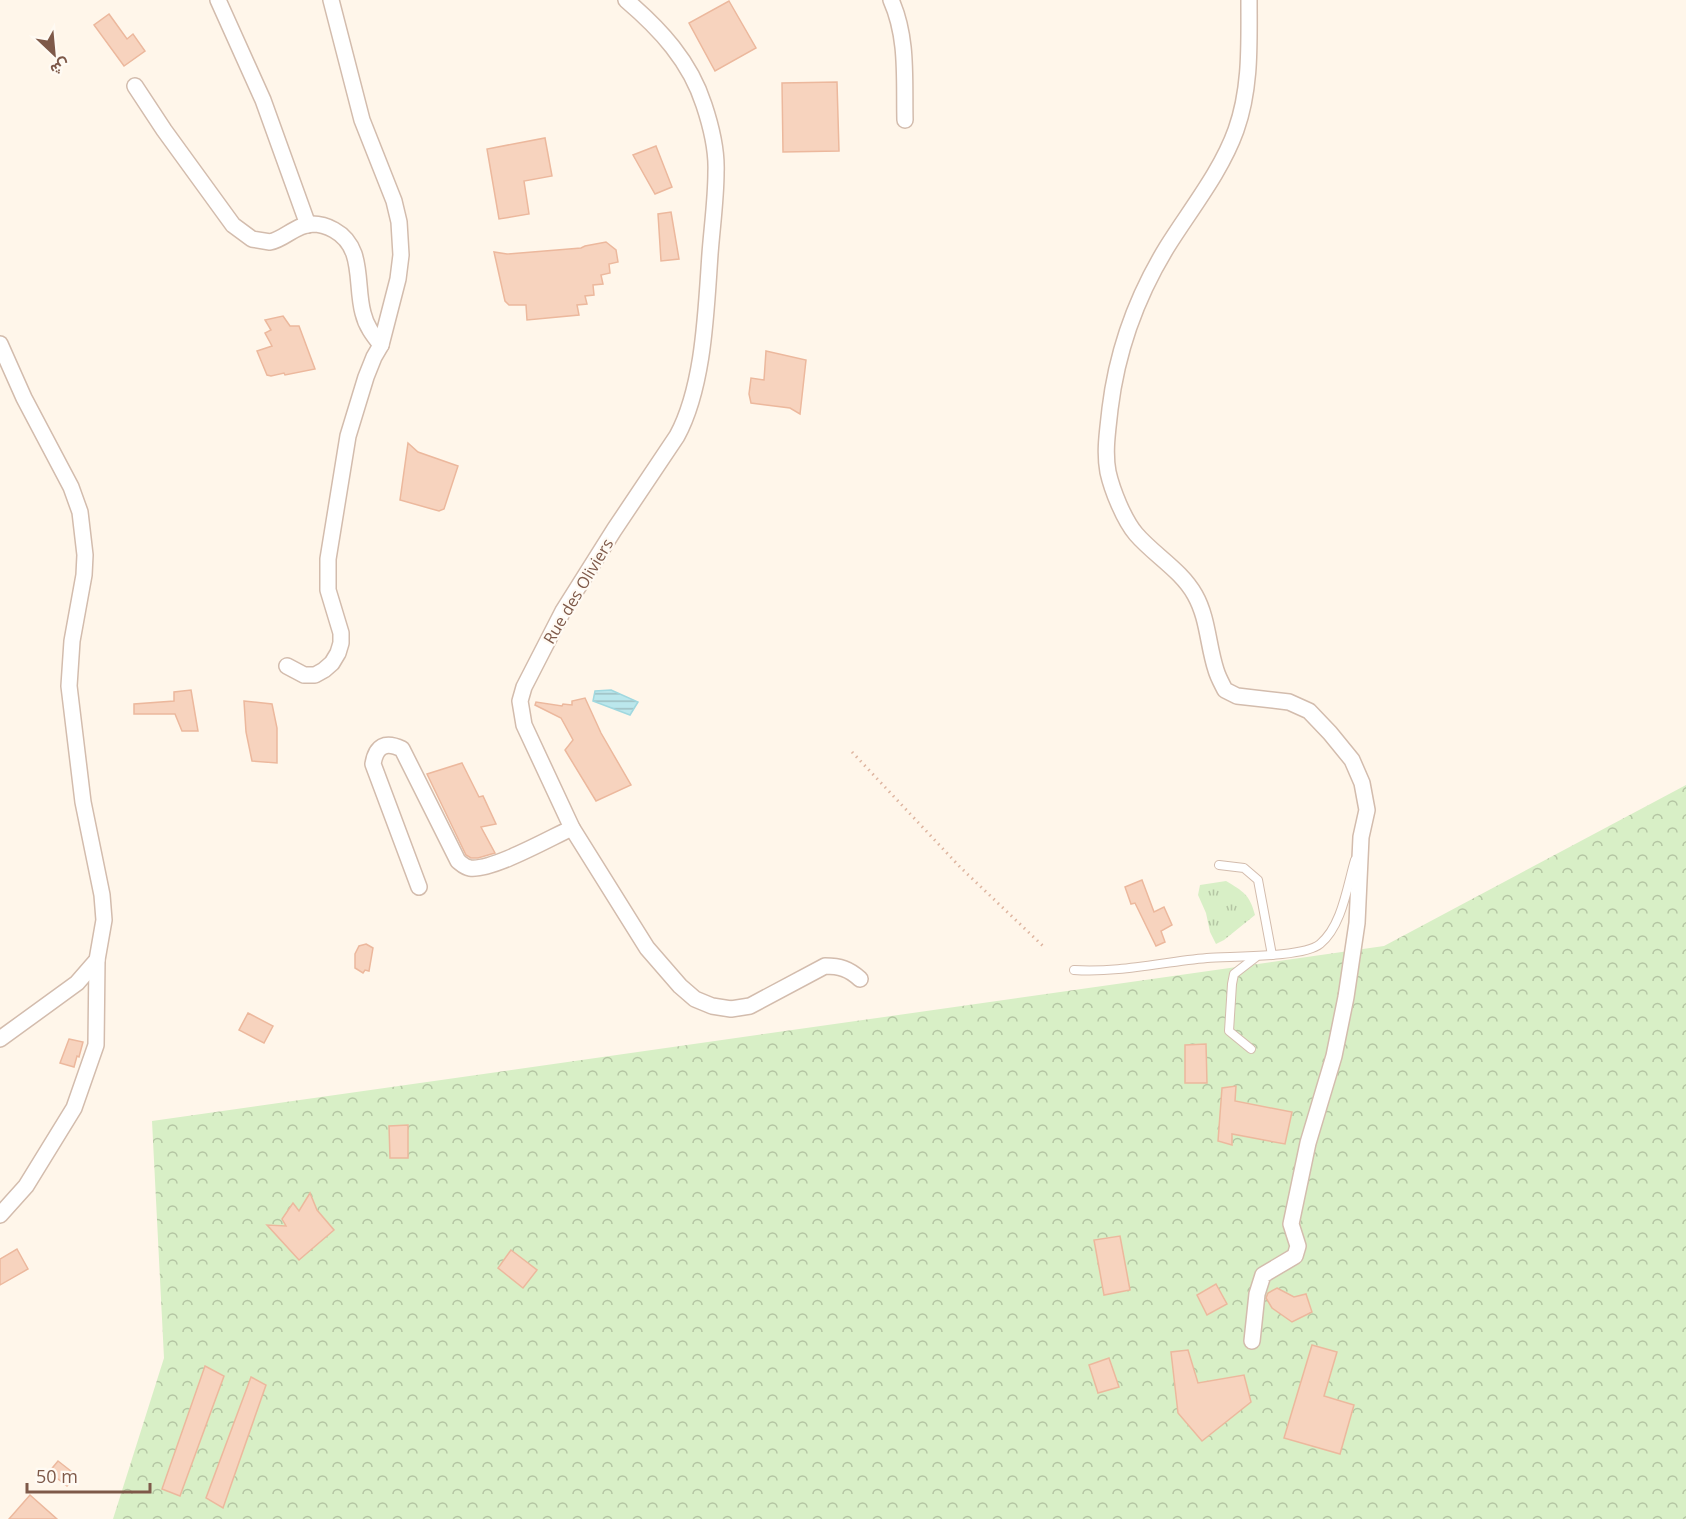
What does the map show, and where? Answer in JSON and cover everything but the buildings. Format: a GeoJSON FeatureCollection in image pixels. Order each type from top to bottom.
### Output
{"type":"FeatureCollection","features":[{"type":"Feature","properties":{"kind":"street"},"geometry":{"type":"LineString","coordinates":[[218,0],[263,100],[308,225]]}},
{"type":"Feature","properties":{"kind":"street"},"geometry":{"type":"LineString","coordinates":[[287,666],[304,675],[315,675],[332,663],[341,643],[341,633],[328,590],[328,559],[348,436],[366,377],[381,345],[398,279],[401,255],[399,222],[382,166],[362,120],[331,0]]}},
{"type":"Feature","properties":{"kind":"street","name":"Rue des Oliviers"},"geometry":{"type":"LineString","coordinates":[[626,0],[653,23],[668,41],[694,80],[710,125],[717,171],[696,386],[689,412],[677,436],[563,611],[524,687],[520,701],[524,725],[572,828],[647,948],[695,999],[722,1008],[750,1006],[825,966],[838,966],[850,970],[860,979]]}},
{"type":"Feature","properties":{"kind":"street"},"geometry":{"type":"LineString","coordinates":[[891,0],[900,26],[904,52],[905,120]]}},
{"type":"Feature","properties":{"kind":"street"},"geometry":{"type":"LineString","coordinates":[[1249,0],[1250,33],[1244,103],[1235,132],[1222,158],[1148,280],[1128,330],[1113,389],[1106,443],[1108,471],[1117,499],[1134,532],[1172,567],[1196,596],[1204,618],[1216,670],[1225,690],[1237,696],[1289,702],[1308,711],[1352,760],[1362,783],[1367,810],[1361,837],[1357,923],[1346,997],[1334,1056],[1308,1143],[1291,1224],[1298,1246],[1295,1256],[1263,1275],[1257,1294],[1252,1341]]}},
{"type":"Feature","properties":{"kind":"street"},"geometry":{"type":"LineString","coordinates":[[135,86],[177,148],[237,229],[252,239],[270,243],[294,229],[315,224],[330,228],[349,242],[359,275],[363,316],[370,332],[381,345]]}},
{"type":"Feature","properties":{"kind":"street"},"geometry":{"type":"LineString","coordinates":[[0,344],[24,398],[71,487],[80,512],[85,538],[84,575],[72,641],[69,686],[84,811],[102,895],[104,920],[97,960],[96,1045],[74,1108],[26,1186],[0,1215]]}},
{"type":"Feature","properties":{"kind":"street"},"geometry":{"type":"LineString","coordinates":[[420,887],[373,764],[375,754],[382,746],[393,745],[402,749],[458,861],[465,867],[472,869],[508,859],[572,828]]}},
{"type":"Feature","properties":{"kind":"street"},"geometry":{"type":"LineString","coordinates":[[0,1039],[77,983],[97,960]]}},
{"type":"Feature","properties":{"kind":"lane"},"geometry":{"type":"LineString","coordinates":[[1074,970],[1099,972],[1207,958],[1256,957],[1301,951],[1318,946],[1328,936],[1338,918],[1361,837]]}},
{"type":"Feature","properties":{"kind":"lane"},"geometry":{"type":"LineString","coordinates":[[1219,865],[1244,868],[1258,880],[1272,955]]}},
{"type":"Feature","properties":{"kind":"lane"},"geometry":{"type":"LineString","coordinates":[[1251,1049],[1229,1031],[1234,974],[1256,957]]}},
{"type":"Feature","properties":{"kind":"path"},"geometry":{"type":"LineString","coordinates":[[852,752],[960,867],[1043,946]]}},
{"type":"Feature","properties":{"kind":"green space"},"geometry":{"type":"Polygon","coordinates":[[[1686,785],[1686,1519],[113,1519],[164,1358],[152,1121],[1384,946],[1686,785]]]}},
{"type":"Feature","properties":{"kind":"green space"},"geometry":{"type":"Polygon","coordinates":[[[1226,881],[1245,894],[1255,915],[1216,944],[1198,895],[1200,885],[1226,881]]]}},
{"type":"Feature","properties":{"kind":"water"},"geometry":{"type":"Polygon","coordinates":[[[611,690],[638,702],[630,715],[593,701],[595,691],[611,690]]]}}]}
